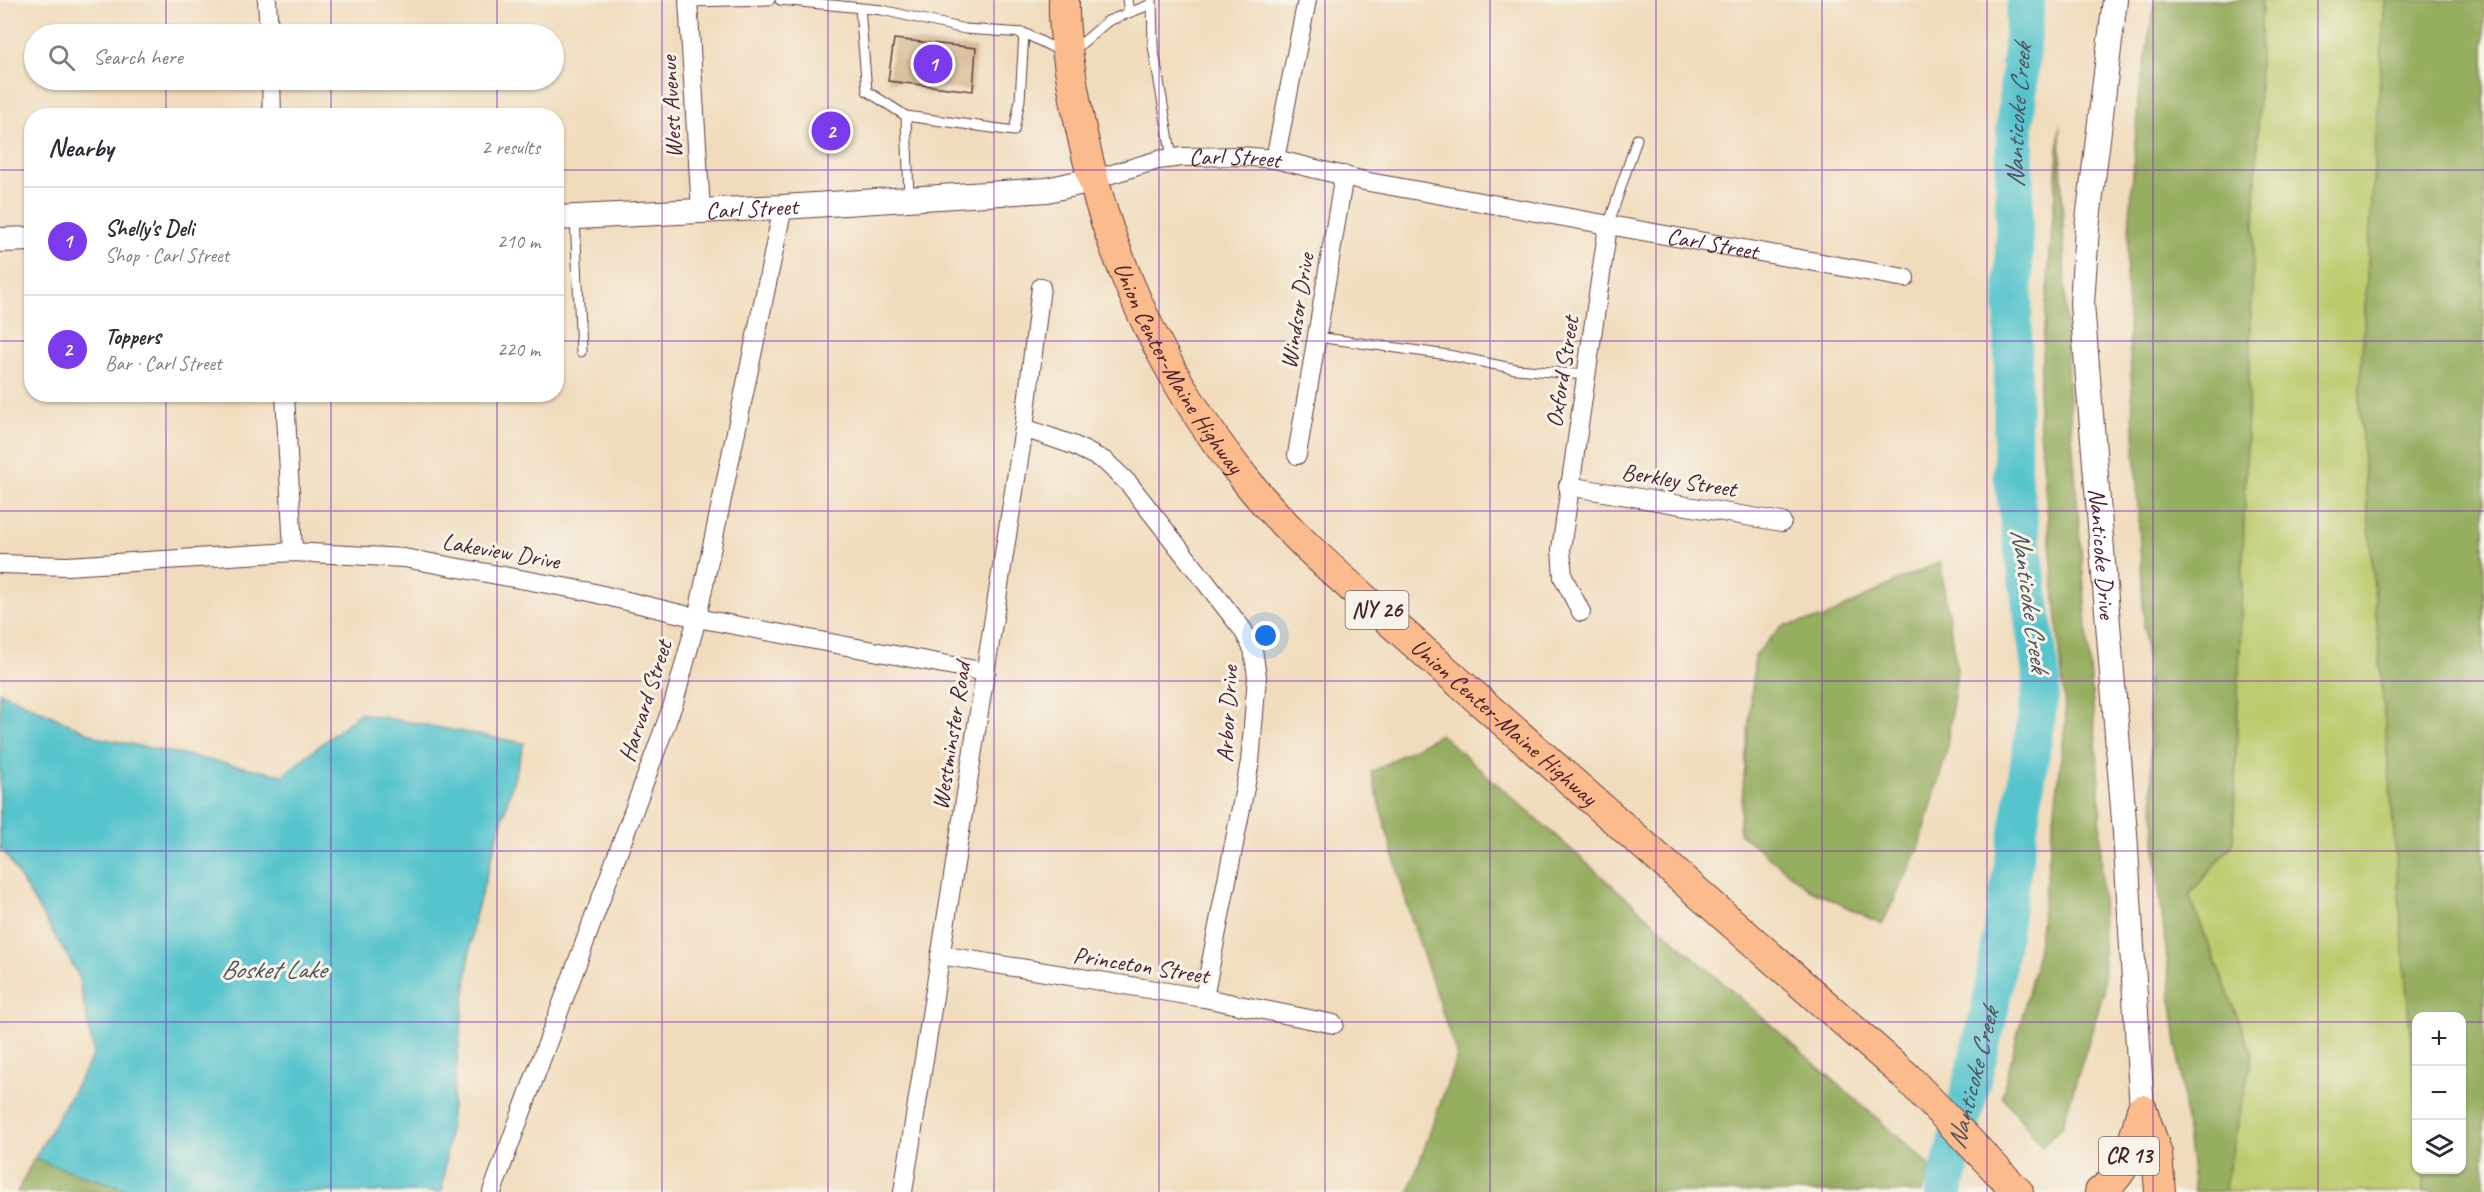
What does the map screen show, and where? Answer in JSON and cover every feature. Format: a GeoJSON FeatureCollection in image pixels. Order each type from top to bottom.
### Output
{"type":"FeatureCollection","features":[{"type":"Feature","properties":{"kind":"main road","name":"Union Center-Maine Highway"},"geometry":{"type":"LineString","coordinates":[[1064,0],[1068,56],[1100,211],[1135,297],[1180,386],[1249,484],[1283,522],[1378,611],[1907,1077],[2018,1192]]}},
{"type":"Feature","properties":{"kind":"main road","name":"CR 13"},"geometry":{"type":"LineString","coordinates":[[2142,1110],[2157,1154],[2160,1192]]}},
{"type":"Feature","properties":{"kind":"main road","name":"CR 13"},"geometry":{"type":"LineString","coordinates":[[2100,1192],[2113,1182],[2126,1165],[2142,1110]]}},
{"type":"Feature","properties":{"kind":"main road","name":"CR 13"},"geometry":{"type":"LineString","coordinates":[[2144,1192],[2157,1154]]}},
{"type":"Feature","properties":{"kind":"street"},"geometry":{"type":"LineString","coordinates":[[267,0],[268,24]]}},
{"type":"Feature","properties":{"kind":"street"},"geometry":{"type":"LineString","coordinates":[[1275,159],[1307,0]]}},
{"type":"Feature","properties":{"kind":"street","name":"Nanticoke Drive"},"geometry":{"type":"LineString","coordinates":[[2115,0],[2087,228],[2082,304],[2123,810],[2142,1110]]}},
{"type":"Feature","properties":{"kind":"street","name":"West Avenue"},"geometry":{"type":"LineString","coordinates":[[688,1],[701,211]]}},
{"type":"Feature","properties":{"kind":"street"},"geometry":{"type":"LineString","coordinates":[[271,90],[272,108]]}},
{"type":"Feature","properties":{"kind":"street","name":"Carl Street"},"geometry":{"type":"LineString","coordinates":[[566,217],[783,207],[1047,190],[1172,158],[1240,156],[1275,159],[1344,175],[1608,226],[1905,278]]}},
{"type":"Feature","properties":{"kind":"street","name":"Windsor Drive"},"geometry":{"type":"LineString","coordinates":[[1298,455],[1344,175]]}},
{"type":"Feature","properties":{"kind":"street","name":"Harvard Street"},"geometry":{"type":"LineString","coordinates":[[492,1192],[674,702],[697,618],[783,207]]}},
{"type":"Feature","properties":{"kind":"street","name":"Oxford Street"},"geometry":{"type":"LineString","coordinates":[[1581,612],[1563,577],[1561,549],[1568,486],[1608,226]]}},
{"type":"Feature","properties":{"kind":"street"},"geometry":{"type":"LineString","coordinates":[[0,240],[24,239]]}},
{"type":"Feature","properties":{"kind":"street","name":"Westminster Road"},"geometry":{"type":"LineString","coordinates":[[903,1192],[1024,428],[1041,287]]}},
{"type":"Feature","properties":{"kind":"street"},"geometry":{"type":"LineString","coordinates":[[285,402],[292,552]]}},
{"type":"Feature","properties":{"kind":"street","name":"Arbor Drive"},"geometry":{"type":"LineString","coordinates":[[1024,428],[1073,445],[1105,461],[1129,484],[1243,630],[1253,650],[1257,677],[1250,762],[1204,998]]}},
{"type":"Feature","properties":{"kind":"street","name":"Berkley Street"},"geometry":{"type":"LineString","coordinates":[[1568,486],[1782,522]]}},
{"type":"Feature","properties":{"kind":"street","name":"Lakeview Drive"},"geometry":{"type":"LineString","coordinates":[[0,564],[68,566],[292,552],[404,558],[586,591],[697,618],[986,672]]}},
{"type":"Feature","properties":{"kind":"street","name":"Princeton Street"},"geometry":{"type":"LineString","coordinates":[[940,956],[1204,998],[1334,1024]]}},
{"type":"Feature","properties":{"kind":"lane"},"geometry":{"type":"LineString","coordinates":[[688,1],[770,0]]}},
{"type":"Feature","properties":{"kind":"lane"},"geometry":{"type":"LineString","coordinates":[[780,0],[860,8],[965,29],[1024,33],[1068,56],[1108,21],[1152,2],[1153,46],[1172,158]]}},
{"type":"Feature","properties":{"kind":"lane"},"geometry":{"type":"LineString","coordinates":[[1127,0],[1129,12]]}},
{"type":"Feature","properties":{"kind":"lane"},"geometry":{"type":"LineString","coordinates":[[860,8],[867,91],[906,116],[1014,131],[1020,100],[1024,33]]}},
{"type":"Feature","properties":{"kind":"lane"},"geometry":{"type":"LineString","coordinates":[[906,116],[909,199]]}},
{"type":"Feature","properties":{"kind":"lane","name":"Oxford Street"},"geometry":{"type":"LineString","coordinates":[[1608,226],[1637,139]]}},
{"type":"Feature","properties":{"kind":"lane"},"geometry":{"type":"LineString","coordinates":[[566,217],[581,352]]}},
{"type":"Feature","properties":{"kind":"lane"},"geometry":{"type":"LineString","coordinates":[[1317,337],[1448,355],[1516,369],[1585,375]]}},
{"type":"Feature","properties":{"kind":"green space"},"geometry":{"type":"Polygon","coordinates":[[[2155,0],[2262,0],[2233,844],[2189,895],[2252,1054],[2224,1192],[2194,1192],[2157,871],[2126,277],[2138,101],[2155,0]]]}},
{"type":"Feature","properties":{"kind":"green space"},"geometry":{"type":"Polygon","coordinates":[[[2262,0],[2385,0],[2359,403],[2412,1055],[2412,1174],[2422,1174],[2424,1192],[2224,1192],[2252,1054],[2189,895],[2233,844],[2262,0]]]}},
{"type":"Feature","properties":{"kind":"green space"},"geometry":{"type":"Polygon","coordinates":[[[2385,0],[2484,0],[2484,1192],[2424,1192],[2422,1174],[2466,1174],[2466,1012],[2412,1012],[2412,1055],[2359,403],[2385,0]]]}},
{"type":"Feature","properties":{"kind":"green space"},"geometry":{"type":"Polygon","coordinates":[[[2060,126],[2068,385],[2100,796],[2104,992],[2062,1126],[2042,1146],[2002,1096],[2036,962],[2066,720],[2038,406],[2060,126]]]}},
{"type":"Feature","properties":{"kind":"green space"},"geometry":{"type":"Polygon","coordinates":[[[1940,562],[1957,670],[1946,754],[1919,849],[1882,924],[1809,889],[1739,833],[1755,655],[1782,626],[1824,618],[1940,562]]]}},
{"type":"Feature","properties":{"kind":"green space"},"geometry":{"type":"Polygon","coordinates":[[[1440,734],[1931,1166],[1922,1192],[1409,1192],[1457,1056],[1409,912],[1371,772],[1440,734]]]}},
{"type":"Feature","properties":{"kind":"green space"},"geometry":{"type":"Polygon","coordinates":[[[34,1159],[135,1192],[17,1192],[34,1159]]]}},
{"type":"Feature","properties":{"kind":"water","name":"Bosket Lake"},"geometry":{"type":"Polygon","coordinates":[[[0,692],[100,738],[283,775],[360,713],[524,743],[473,923],[442,1192],[135,1192],[34,1159],[94,1054],[78,974],[4,851],[0,850],[0,692]]]}},
{"type":"Feature","properties":{"kind":"building"},"geometry":{"type":"Polygon","coordinates":[[[894,39],[976,48],[973,91],[888,81],[894,39]]]}},
{"type":"Feature","properties":{"kind":"waterway","name":"Nanticoke Creek"},"geometry":{"type":"LineString","coordinates":[[1944,1192],[1990,1009],[2042,682],[2012,472],[2015,126],[2026,0]]}},
{"type":"Feature","properties":{"kind":"place","name":"Shelly's Deli"},"geometry":{"type":"Point","coordinates":[933,64]}},
{"type":"Feature","properties":{"kind":"place","name":"Toppers"},"geometry":{"type":"Point","coordinates":[831,131]}}]}
